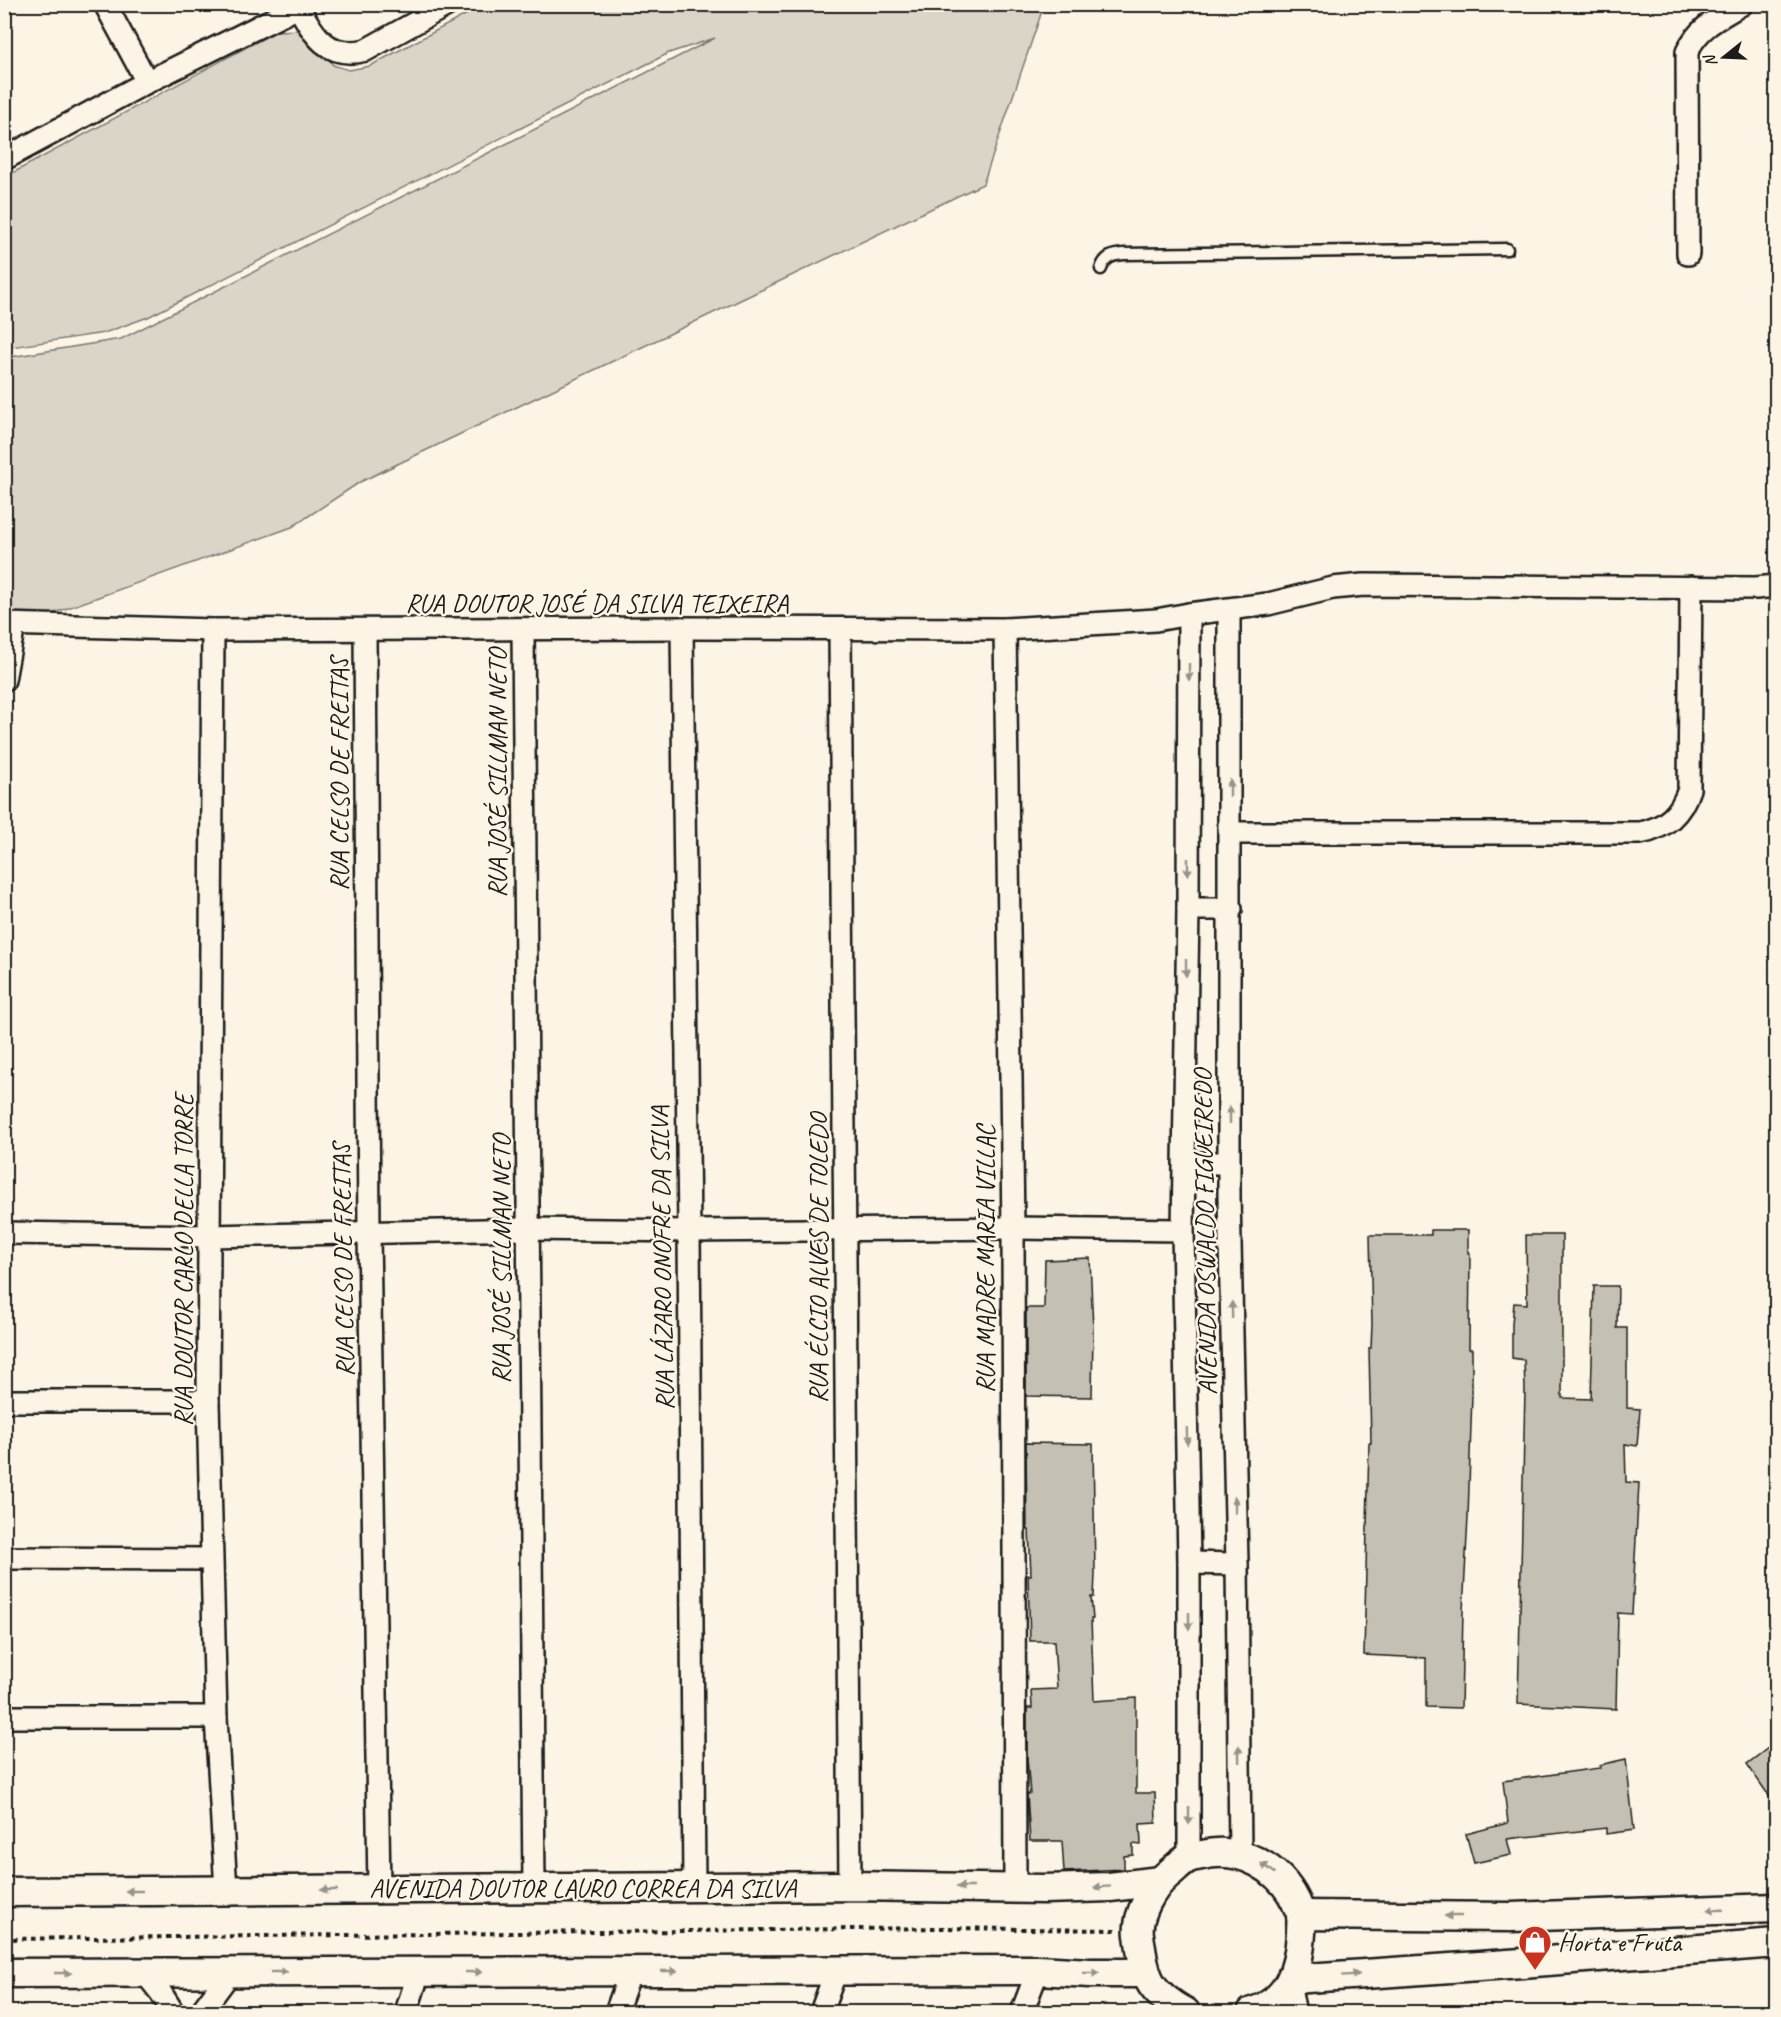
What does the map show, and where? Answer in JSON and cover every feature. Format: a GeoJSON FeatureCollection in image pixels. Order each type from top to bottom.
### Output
{"type":"FeatureCollection","features":[{"type":"Feature","properties":{"kind":"main road"},"geometry":{"type":"LineString","coordinates":[[1185,2013],[1170,2004],[1156,1990],[1145,1973],[1138,1930],[1147,1900],[1160,1881],[1189,1858],[1214,1852],[1240,1854],[1260,1863],[1279,1876],[1292,1894],[1301,1915],[1300,1949],[1291,1982],[1277,1999],[1252,2013]]}},
{"type":"Feature","properties":{"kind":"main road","name":"AVENIDA DOUTOR LAURO CORREA DA SILVA"},"geometry":{"type":"LineString","coordinates":[[4,1892],[850,1886],[1078,1888],[1160,1881]]}},
{"type":"Feature","properties":{"kind":"main road"},"geometry":{"type":"LineString","coordinates":[[1301,1915],[1522,1916],[1776,1908]]}},
{"type":"Feature","properties":{"kind":"main road"},"geometry":{"type":"LineString","coordinates":[[1291,1982],[1776,1943]]}},
{"type":"Feature","properties":{"kind":"main road"},"geometry":{"type":"LineString","coordinates":[[4,1973],[1038,1970],[1090,1974],[1145,1973]]}},
{"type":"Feature","properties":{"kind":"street"},"geometry":{"type":"LineString","coordinates":[[105,4],[147,82]]}},
{"type":"Feature","properties":{"kind":"street"},"geometry":{"type":"LineString","coordinates":[[4,159],[147,82],[297,6],[317,37],[329,48],[340,53],[353,54],[366,50],[449,4]]}},
{"type":"Feature","properties":{"kind":"street"},"geometry":{"type":"LineString","coordinates":[[1688,254],[1687,52],[1703,28],[1742,4]]}},
{"type":"Feature","properties":{"kind":"street","name":"RUA DOUTOR JOSÉ DA SILVA TEIXEIRA"},"geometry":{"type":"LineString","coordinates":[[9,625],[213,630],[1005,629],[1156,620],[1268,604],[1333,588],[1363,585],[1756,588],[1776,586]]}},
{"type":"Feature","properties":{"kind":"street"},"geometry":{"type":"LineString","coordinates":[[1230,833],[1641,833],[1661,827],[1678,813],[1689,789],[1691,587]]}},
{"type":"Feature","properties":{"kind":"street","name":"AVENIDA OSWALDO FIGUEIREDO"},"geometry":{"type":"LineString","coordinates":[[1229,610],[1231,909],[1229,1163],[1240,1854]]}},
{"type":"Feature","properties":{"kind":"street","name":"AVENIDA OSWALDO FIGUEIREDO"},"geometry":{"type":"LineString","coordinates":[[1189,614],[1188,909],[1183,1230],[1189,1563],[1189,1858]]}},
{"type":"Feature","properties":{"kind":"street"},"geometry":{"type":"LineString","coordinates":[[4,680],[9,625]]}},
{"type":"Feature","properties":{"kind":"street","name":"RUA LÁZARO ONOFRE DA SILVA"},"geometry":{"type":"LineString","coordinates":[[682,628],[694,1887]]}},
{"type":"Feature","properties":{"kind":"street","name":"RUA JOSÉ SILLMAN NETO"},"geometry":{"type":"LineString","coordinates":[[523,629],[534,1888]]}},
{"type":"Feature","properties":{"kind":"street","name":"RUA MADRE MARIA VILLAC"},"geometry":{"type":"LineString","coordinates":[[1005,629],[1013,1228],[1015,1888]]}},
{"type":"Feature","properties":{"kind":"street","name":"RUA DOUTOR CARLO DELLA TORRE"},"geometry":{"type":"LineString","coordinates":[[213,630],[208,1401],[216,1718],[226,1891]]}},
{"type":"Feature","properties":{"kind":"street","name":"RUA CELSO DE FREITAS"},"geometry":{"type":"LineString","coordinates":[[365,630],[369,1233],[379,1889]]}},
{"type":"Feature","properties":{"kind":"street","name":"RUA ÉLCIO ALVES DE TOLEDO"},"geometry":{"type":"LineString","coordinates":[[840,630],[850,1886]]}},
{"type":"Feature","properties":{"kind":"street"},"geometry":{"type":"LineString","coordinates":[[1188,909],[1231,909]]}},
{"type":"Feature","properties":{"kind":"street"},"geometry":{"type":"LineString","coordinates":[[1185,1163],[1229,1163]]}},
{"type":"Feature","properties":{"kind":"street"},"geometry":{"type":"LineString","coordinates":[[4,1233],[210,1236],[527,1229],[1183,1230]]}},
{"type":"Feature","properties":{"kind":"street"},"geometry":{"type":"LineString","coordinates":[[4,1401],[208,1401]]}},
{"type":"Feature","properties":{"kind":"street"},"geometry":{"type":"LineString","coordinates":[[4,1558],[211,1559]]}},
{"type":"Feature","properties":{"kind":"street"},"geometry":{"type":"LineString","coordinates":[[1189,1563],[1237,1564]]}},
{"type":"Feature","properties":{"kind":"street"},"geometry":{"type":"LineString","coordinates":[[4,1717],[216,1718]]}},
{"type":"Feature","properties":{"kind":"street"},"geometry":{"type":"LineString","coordinates":[[1022,2013],[1038,1970]]}},
{"type":"Feature","properties":{"kind":"street"},"geometry":{"type":"LineString","coordinates":[[616,2013],[631,1971]]}},
{"type":"Feature","properties":{"kind":"street"},"geometry":{"type":"LineString","coordinates":[[821,2013],[836,1971]]}},
{"type":"Feature","properties":{"kind":"street"},"geometry":{"type":"LineString","coordinates":[[145,1972],[161,1992],[173,2013]]}},
{"type":"Feature","properties":{"kind":"street"},"geometry":{"type":"LineString","coordinates":[[201,2013],[230,1972]]}},
{"type":"Feature","properties":{"kind":"street"},"geometry":{"type":"LineString","coordinates":[[406,2013],[419,1972]]}},
{"type":"Feature","properties":{"kind":"street"},"geometry":{"type":"LineString","coordinates":[[1291,1982],[1295,2013]]}},
{"type":"Feature","properties":{"kind":"lane"},"geometry":{"type":"LineString","coordinates":[[1101,269],[1108,257],[1124,254],[1506,249]]}},
{"type":"Feature","properties":{"kind":"path"},"geometry":{"type":"LineString","coordinates":[[4,1939],[938,1928],[1138,1930]]}},
{"type":"Feature","properties":{"kind":"shaded area"},"geometry":{"type":"Polygon","coordinates":[[[484,5],[1044,5],[983,184],[360,482],[292,527],[32,621],[5,619],[5,358],[121,339],[715,38],[669,53],[148,317],[104,333],[5,348],[5,177],[277,31],[302,30],[317,41],[333,65],[349,70],[370,66],[484,5]]]}},
{"type":"Feature","properties":{"kind":"building"},"geometry":{"type":"Polygon","coordinates":[[[1431,1230],[1468,1230],[1468,1253],[1470,1253],[1469,1349],[1472,1349],[1472,1394],[1461,1708],[1426,1707],[1426,1658],[1364,1655],[1369,1443],[1371,1443],[1370,1235],[1431,1235],[1431,1230]]]}},
{"type":"Feature","properties":{"kind":"building"},"geometry":{"type":"Polygon","coordinates":[[[1526,1235],[1562,1235],[1562,1398],[1591,1399],[1594,1286],[1618,1286],[1617,1328],[1627,1328],[1627,1408],[1640,1409],[1637,1446],[1625,1444],[1626,1482],[1639,1483],[1632,1614],[1618,1613],[1616,1709],[1518,1704],[1525,1390],[1524,1360],[1512,1358],[1512,1324],[1514,1303],[1527,1304],[1526,1235]]]}},
{"type":"Feature","properties":{"kind":"building"},"geometry":{"type":"Polygon","coordinates":[[[1090,1258],[1093,1330],[1092,1397],[1026,1396],[1026,1308],[1044,1308],[1045,1260],[1090,1258]]]}},
{"type":"Feature","properties":{"kind":"building"},"geometry":{"type":"Polygon","coordinates":[[[1026,1443],[1093,1444],[1095,1574],[1094,1597],[1091,1597],[1093,1619],[1091,1619],[1094,1701],[1136,1698],[1136,1793],[1155,1793],[1156,1823],[1140,1824],[1141,1845],[1133,1844],[1133,1855],[1124,1856],[1124,1869],[1064,1872],[1062,1841],[1030,1841],[1027,1794],[1030,1794],[1027,1708],[1032,1708],[1031,1690],[1057,1689],[1054,1641],[1030,1641],[1028,1575],[1031,1575],[1029,1530],[1027,1530],[1026,1443]]]}},
{"type":"Feature","properties":{"kind":"building"},"geometry":{"type":"Polygon","coordinates":[[[1776,1742],[1776,1806],[1747,1764],[1776,1742]]]}},
{"type":"Feature","properties":{"kind":"building"},"geometry":{"type":"Polygon","coordinates":[[[1626,1759],[1634,1830],[1606,1834],[1606,1828],[1507,1839],[1511,1855],[1474,1863],[1466,1834],[1508,1823],[1503,1781],[1600,1768],[1599,1765],[1626,1759]]]}},
{"type":"Feature","properties":{"kind":"place","name":"Horta e Fruta"},"geometry":{"type":"Point","coordinates":[1535,1971]}}]}
